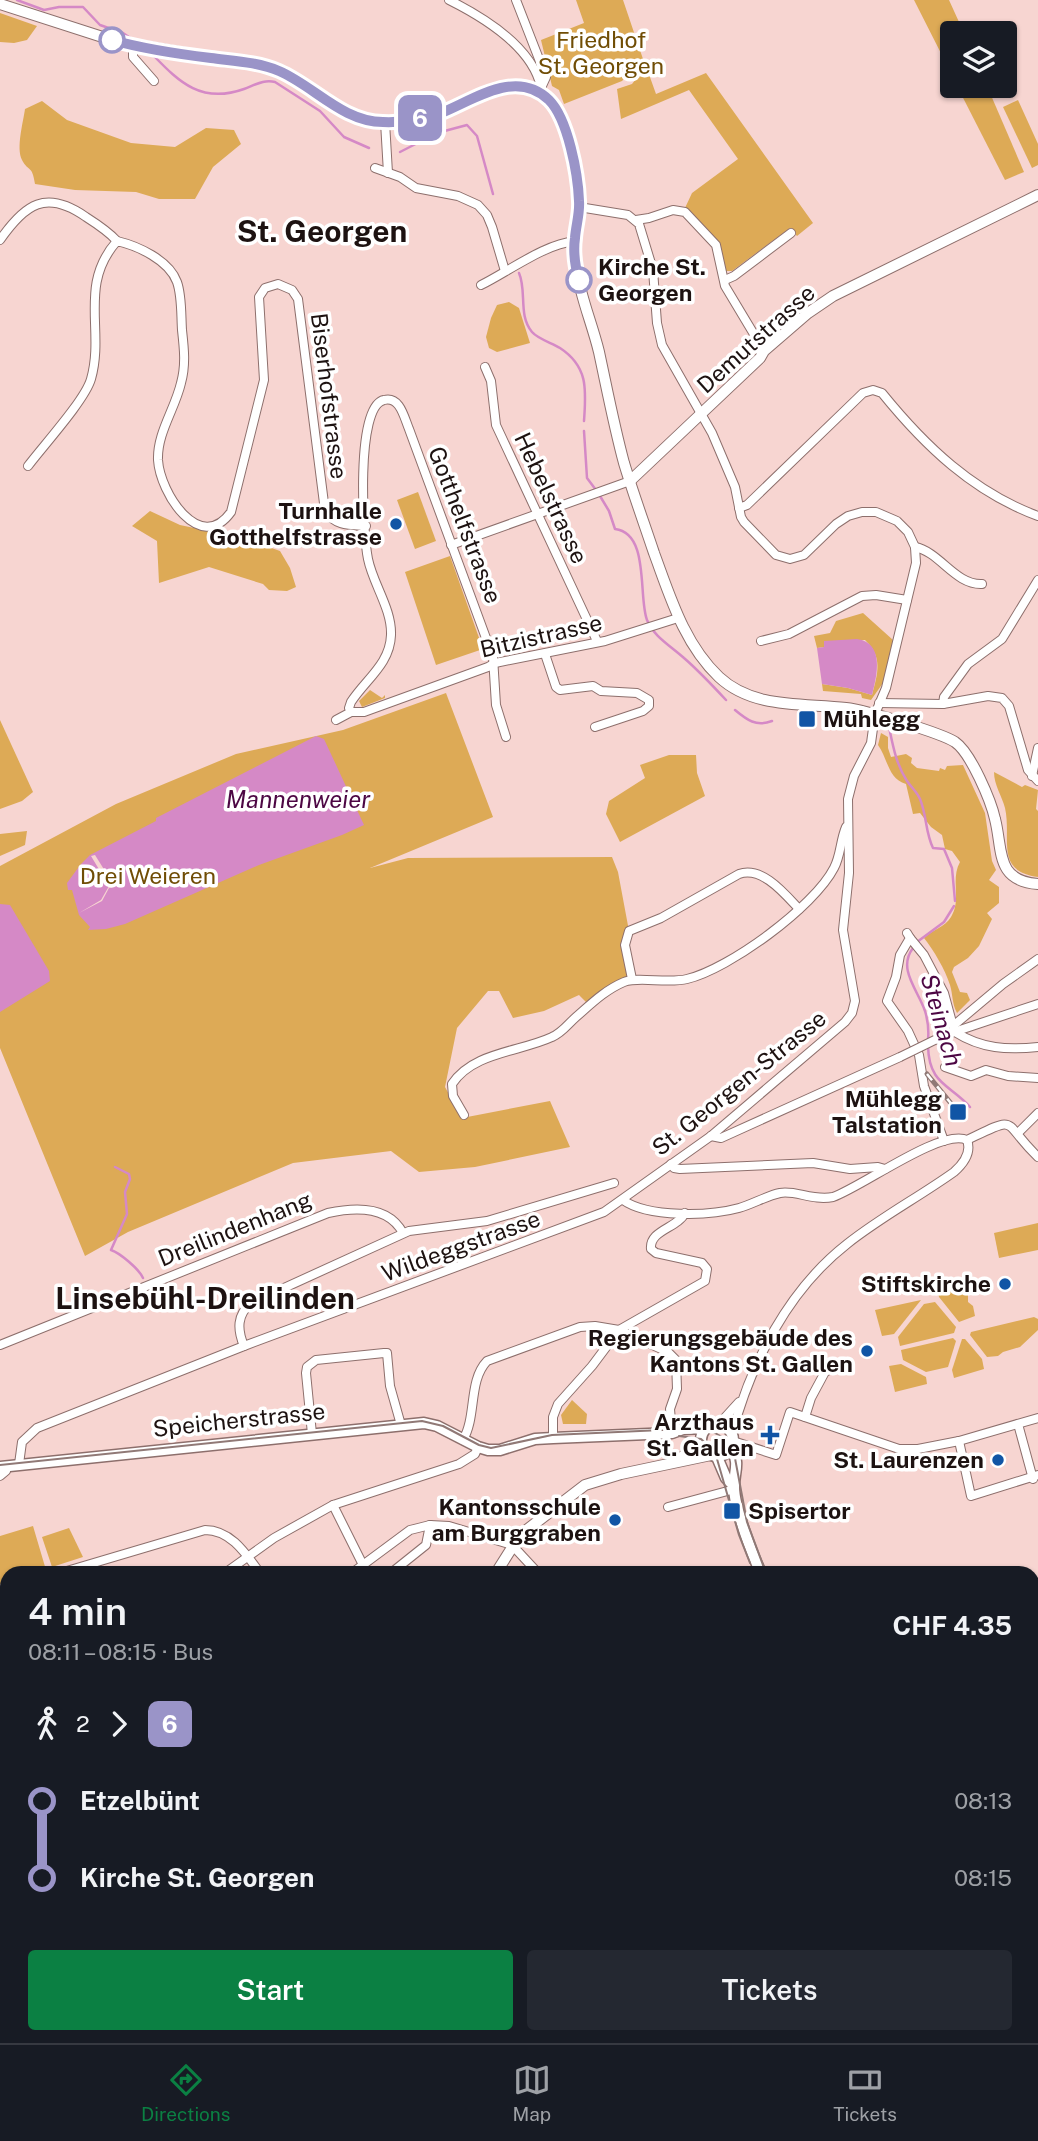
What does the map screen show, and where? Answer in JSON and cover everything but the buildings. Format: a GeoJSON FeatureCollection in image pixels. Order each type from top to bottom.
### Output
{"type":"FeatureCollection","features":[{"type":"Feature","properties":{"kind":"main road","name":"Speicherstrasse"},"geometry":{"type":"LineString","coordinates":[[3,1466],[424,1423],[437,1426],[478,1447]]}},
{"type":"Feature","properties":{"kind":"main road"},"geometry":{"type":"LineString","coordinates":[[703,1437],[719,1424],[727,1427],[732,1441],[737,1475],[735,1488],[744,1528],[758,1566]]}},
{"type":"Feature","properties":{"kind":"main road"},"geometry":{"type":"LineString","coordinates":[[478,1447],[500,1450],[535,1439],[672,1433],[683,1429],[703,1437],[726,1478],[735,1488]]}},
{"type":"Feature","properties":{"kind":"main road"},"geometry":{"type":"LineString","coordinates":[[714,1456],[726,1454],[732,1441]]}},
{"type":"Feature","properties":{"kind":"street"},"geometry":{"type":"LineString","coordinates":[[449,0],[492,24],[528,61],[537,71],[540,90],[557,110],[564,125],[577,184],[579,207],[574,242],[578,276],[597,344],[613,419],[630,481],[678,618],[692,642],[712,670],[745,695],[770,702],[851,708],[940,736],[959,745],[969,760],[992,810],[1004,866],[1019,879],[1038,884]]}},
{"type":"Feature","properties":{"kind":"street"},"geometry":{"type":"LineString","coordinates":[[516,0],[546,77],[540,90]]}},
{"type":"Feature","properties":{"kind":"street"},"geometry":{"type":"LineString","coordinates":[[2,3],[72,28],[134,45],[268,67],[289,76],[351,115],[364,120],[411,120],[436,114],[502,87],[540,90]]}},
{"type":"Feature","properties":{"kind":"street"},"geometry":{"type":"LineString","coordinates":[[134,45],[133,57],[154,81]]}},
{"type":"Feature","properties":{"kind":"street"},"geometry":{"type":"LineString","coordinates":[[385,122],[388,173]]}},
{"type":"Feature","properties":{"kind":"street"},"geometry":{"type":"LineString","coordinates":[[374,168],[404,180],[420,190],[458,196],[478,205],[487,215],[505,271]]}},
{"type":"Feature","properties":{"kind":"street","name":"Demutstrasse"},"geometry":{"type":"LineString","coordinates":[[630,481],[764,351],[833,296],[1038,195]]}},
{"type":"Feature","properties":{"kind":"street"},"geometry":{"type":"LineString","coordinates":[[1,237],[24,211],[42,202],[70,207],[110,233],[117,241],[106,255],[96,279],[91,380],[82,397],[28,466]]}},
{"type":"Feature","properties":{"kind":"street"},"geometry":{"type":"LineString","coordinates":[[579,207],[620,213],[636,220],[673,210],[685,212],[716,245],[728,293],[764,351]]}},
{"type":"Feature","properties":{"kind":"street"},"geometry":{"type":"LineString","coordinates":[[636,220],[642,231],[653,270],[657,323],[662,345],[701,414],[735,487],[744,522],[772,552],[785,559],[794,559],[804,555],[842,520],[862,512],[884,514],[897,521],[908,532],[915,547],[927,551],[954,573],[973,584],[982,584]]}},
{"type":"Feature","properties":{"kind":"street"},"geometry":{"type":"LineString","coordinates":[[725,279],[734,276],[791,233]]}},
{"type":"Feature","properties":{"kind":"street","name":"Biserhofstrasse"},"geometry":{"type":"LineString","coordinates":[[117,241],[127,243],[162,262],[177,281],[184,368],[181,385],[161,438],[158,461],[162,483],[180,511],[196,523],[207,526],[220,524],[231,512],[264,380],[259,297],[269,286],[278,284],[292,290],[298,299],[325,511],[331,519],[340,523],[366,526]]}},
{"type":"Feature","properties":{"kind":"street"},"geometry":{"type":"LineString","coordinates":[[481,285],[560,244],[574,242]]}},
{"type":"Feature","properties":{"kind":"street","name":"Hebelstrasse"},"geometry":{"type":"LineString","coordinates":[[485,368],[491,380],[496,425],[597,641]]}},
{"type":"Feature","properties":{"kind":"street"},"geometry":{"type":"LineString","coordinates":[[739,508],[747,505],[863,393],[873,390],[881,393],[961,475],[999,499],[1038,516]]}},
{"type":"Feature","properties":{"kind":"street","name":"Gotthelfstrasse"},"geometry":{"type":"LineString","coordinates":[[366,526],[363,463],[369,425],[379,402],[388,399],[397,402],[495,663],[493,670],[496,705],[506,737]]}},
{"type":"Feature","properties":{"kind":"street"},"geometry":{"type":"LineString","coordinates":[[451,545],[630,481]]}},
{"type":"Feature","properties":{"kind":"street"},"geometry":{"type":"LineString","coordinates":[[351,712],[351,702],[383,662],[389,650],[391,636],[389,618],[368,555],[366,526]]}},
{"type":"Feature","properties":{"kind":"street","name":"St. Georgen-Strasse"},"geometry":{"type":"LineString","coordinates":[[623,1200],[711,1136],[831,1036],[849,1018],[854,1007],[855,996],[843,930],[849,873],[847,826],[850,787],[872,743],[875,714],[886,688],[916,562],[915,547]]}},
{"type":"Feature","properties":{"kind":"street"},"geometry":{"type":"LineString","coordinates":[[943,704],[944,697],[968,664],[1002,639],[1038,580]]}},
{"type":"Feature","properties":{"kind":"street"},"geometry":{"type":"LineString","coordinates":[[761,641],[789,634],[862,596],[876,595],[907,600]]}},
{"type":"Feature","properties":{"kind":"street","name":"Bitzistrasse"},"geometry":{"type":"LineString","coordinates":[[336,720],[351,712],[364,712],[495,663],[605,641],[678,618]]}},
{"type":"Feature","properties":{"kind":"street"},"geometry":{"type":"LineString","coordinates":[[545,654],[556,687],[560,690],[593,686],[601,691],[637,693],[649,700],[649,706],[643,711],[595,727]]}},
{"type":"Feature","properties":{"kind":"street"},"geometry":{"type":"LineString","coordinates":[[880,703],[943,704],[988,696],[1007,702],[1035,778]]}},
{"type":"Feature","properties":{"kind":"street"},"geometry":{"type":"LineString","coordinates":[[1035,778],[1038,748]]}},
{"type":"Feature","properties":{"kind":"street"},"geometry":{"type":"LineString","coordinates":[[464,1115],[451,1087],[454,1080],[476,1063],[551,1038],[605,992],[632,979],[677,981],[708,972],[762,939],[799,909],[834,870],[847,826]]}},
{"type":"Feature","properties":{"kind":"street"},"geometry":{"type":"LineString","coordinates":[[632,979],[625,945],[629,931],[672,912],[739,874],[760,874],[799,909]]}},
{"type":"Feature","properties":{"kind":"street"},"geometry":{"type":"LineString","coordinates":[[943,1141],[924,1086],[919,1055],[908,1031],[887,1001],[900,955],[912,940],[944,993],[954,1029],[986,1046],[1004,1049],[1038,1047]]}},
{"type":"Feature","properties":{"kind":"street"},"geometry":{"type":"LineString","coordinates":[[711,1136],[721,1138],[945,1035],[1003,984],[1038,959]]}},
{"type":"Feature","properties":{"kind":"street"},"geometry":{"type":"LineString","coordinates":[[954,1029],[1038,1003]]}},
{"type":"Feature","properties":{"kind":"street"},"geometry":{"type":"LineString","coordinates":[[945,1067],[971,1076],[986,1070],[1008,1076],[1038,1077]]}},
{"type":"Feature","properties":{"kind":"street"},"geometry":{"type":"LineString","coordinates":[[1018,1133],[1038,1112]]}},
{"type":"Feature","properties":{"kind":"street"},"geometry":{"type":"LineString","coordinates":[[623,1200],[642,1210],[685,1213],[732,1210],[782,1193],[818,1199],[833,1197],[943,1141],[961,1138],[967,1140],[1001,1123],[1010,1124],[1038,1157]]}},
{"type":"Feature","properties":{"kind":"street"},"geometry":{"type":"LineString","coordinates":[[967,1140],[969,1148],[966,1157],[954,1172],[846,1244],[809,1280],[782,1319],[741,1400],[732,1441],[776,1455],[790,1412],[899,1449],[918,1449],[959,1441],[1038,1418]]}},
{"type":"Feature","properties":{"kind":"street"},"geometry":{"type":"LineString","coordinates":[[671,1164],[680,1169],[813,1163],[850,1169],[885,1169]]}},
{"type":"Feature","properties":{"kind":"street"},"geometry":{"type":"LineString","coordinates":[[244,1346],[239,1320],[242,1312],[251,1303],[404,1233],[487,1221],[614,1183]]}},
{"type":"Feature","properties":{"kind":"street","name":"Wildeggstrasse"},"geometry":{"type":"LineString","coordinates":[[19,1464],[22,1442],[37,1428],[244,1346],[591,1218],[623,1200]]}},
{"type":"Feature","properties":{"kind":"street","name":"Dreilindenhang"},"geometry":{"type":"LineString","coordinates":[[0,1345],[328,1213],[351,1209],[377,1212],[392,1218],[404,1233]]}},
{"type":"Feature","properties":{"kind":"street"},"geometry":{"type":"LineString","coordinates":[[553,1438],[553,1417],[558,1404],[620,1330],[705,1281],[707,1269],[702,1263],[656,1253],[651,1249],[652,1240],[681,1220],[685,1213]]}},
{"type":"Feature","properties":{"kind":"street"},"geometry":{"type":"LineString","coordinates":[[463,1440],[469,1429],[479,1373],[487,1361],[580,1327],[595,1326],[620,1330],[668,1352],[676,1360],[677,1389],[670,1409],[672,1433]]}},
{"type":"Feature","properties":{"kind":"street"},"geometry":{"type":"LineString","coordinates":[[312,1434],[307,1367],[316,1360],[384,1353],[387,1353],[390,1386],[401,1425]]}},
{"type":"Feature","properties":{"kind":"street"},"geometry":{"type":"LineString","coordinates":[[805,1417],[811,1398],[825,1372],[841,1364]]}},
{"type":"Feature","properties":{"kind":"street"},"geometry":{"type":"LineString","coordinates":[[719,1424],[741,1400]]}},
{"type":"Feature","properties":{"kind":"street"},"geometry":{"type":"LineString","coordinates":[[959,1441],[971,1496],[1035,1477],[1018,1424]]}},
{"type":"Feature","properties":{"kind":"street"},"geometry":{"type":"LineString","coordinates":[[673,1462],[703,1437]]}},
{"type":"Feature","properties":{"kind":"street"},"geometry":{"type":"LineString","coordinates":[[236,1566],[283,1532],[333,1505],[449,1468],[470,1458],[478,1447]]}},
{"type":"Feature","properties":{"kind":"street"},"geometry":{"type":"LineString","coordinates":[[500,1566],[512,1545],[526,1530],[585,1485],[673,1462],[714,1456]]}},
{"type":"Feature","properties":{"kind":"street"},"geometry":{"type":"LineString","coordinates":[[0,1476],[6,1471],[3,1466]]}},
{"type":"Feature","properties":{"kind":"street"},"geometry":{"type":"LineString","coordinates":[[668,1507],[735,1488]]}},
{"type":"Feature","properties":{"kind":"street"},"geometry":{"type":"LineString","coordinates":[[333,1505],[363,1566]]}},
{"type":"Feature","properties":{"kind":"street"},"geometry":{"type":"LineString","coordinates":[[400,1566],[426,1545],[430,1525]]}},
{"type":"Feature","properties":{"kind":"street"},"geometry":{"type":"LineString","coordinates":[[370,1566],[410,1530],[430,1525],[449,1526],[512,1545],[532,1566]]}},
{"type":"Feature","properties":{"kind":"street"},"geometry":{"type":"LineString","coordinates":[[84,1566],[205,1530],[227,1535],[255,1566]]}},
{"type":"Feature","properties":{"kind":"green space","name":"Friedhof St. Georgen"},"geometry":{"type":"Polygon","coordinates":[[[576,0],[623,0],[643,59],[622,81],[564,104],[559,90],[552,86],[541,40],[584,23],[576,0]]]}},
{"type":"Feature","properties":{"kind":"green space"},"geometry":{"type":"Polygon","coordinates":[[[914,0],[949,0],[959,21],[940,21],[940,51],[914,0]]]}},
{"type":"Feature","properties":{"kind":"green space"},"geometry":{"type":"Polygon","coordinates":[[[0,13],[37,26],[27,40],[0,42],[0,13]]]}},
{"type":"Feature","properties":{"kind":"green space"},"geometry":{"type":"Polygon","coordinates":[[[646,66],[656,94],[706,73],[813,223],[797,236],[790,228],[732,271],[725,271],[719,247],[685,208],[692,193],[738,159],[689,90],[621,119],[617,89],[632,84],[646,66]]]}},
{"type":"Feature","properties":{"kind":"green space"},"geometry":{"type":"Polygon","coordinates":[[[963,98],[992,98],[1024,172],[1005,180],[963,98]]]}},
{"type":"Feature","properties":{"kind":"green space"},"geometry":{"type":"Polygon","coordinates":[[[1018,100],[1038,144],[1038,165],[1032,168],[1003,107],[1018,100]]]}},
{"type":"Feature","properties":{"kind":"green space"},"geometry":{"type":"Polygon","coordinates":[[[42,101],[67,120],[131,143],[175,147],[206,128],[234,130],[241,144],[213,167],[195,199],[159,199],[136,192],[75,190],[35,184],[31,171],[20,155],[20,142],[25,109],[42,101]]]}},
{"type":"Feature","properties":{"kind":"green space"},"geometry":{"type":"Polygon","coordinates":[[[509,302],[519,308],[530,343],[497,352],[489,348],[486,337],[497,305],[509,302]]]}},
{"type":"Feature","properties":{"kind":"green space"},"geometry":{"type":"Polygon","coordinates":[[[418,492],[436,541],[415,549],[397,500],[418,492]]]}},
{"type":"Feature","properties":{"kind":"green space"},"geometry":{"type":"Polygon","coordinates":[[[150,511],[180,525],[246,539],[280,551],[290,568],[296,587],[287,591],[269,590],[263,584],[209,567],[159,583],[157,541],[132,526],[150,511]]]}},
{"type":"Feature","properties":{"kind":"green space"},"geometry":{"type":"Polygon","coordinates":[[[450,556],[483,649],[436,665],[405,572],[450,556]]]}},
{"type":"Feature","properties":{"kind":"green space"},"geometry":{"type":"Polygon","coordinates":[[[863,613],[893,640],[883,683],[871,700],[862,698],[861,694],[823,691],[822,684],[872,695],[877,659],[871,646],[865,640],[824,642],[825,647],[817,648],[814,636],[830,633],[836,621],[863,613]]]}},
{"type":"Feature","properties":{"kind":"green space"},"geometry":{"type":"Polygon","coordinates":[[[370,690],[382,698],[385,695],[385,698],[362,707],[359,701],[370,690]]]}},
{"type":"Feature","properties":{"kind":"green space","name":"Drei Weieren"},"geometry":{"type":"Polygon","coordinates":[[[446,693],[493,817],[370,868],[408,858],[612,857],[618,872],[629,931],[627,938],[632,979],[590,1006],[579,995],[544,1011],[513,1018],[499,991],[488,991],[457,1028],[445,1087],[462,1118],[550,1101],[570,1147],[475,1167],[419,1172],[391,1151],[293,1163],[128,1232],[85,1256],[0,1048],[0,866],[116,804],[236,754],[343,730],[446,693]]]}},
{"type":"Feature","properties":{"kind":"green space"},"geometry":{"type":"Polygon","coordinates":[[[0,720],[33,792],[22,801],[0,809],[0,720]]]}},
{"type":"Feature","properties":{"kind":"green space"},"geometry":{"type":"Polygon","coordinates":[[[881,733],[888,737],[891,757],[906,754],[912,758],[911,763],[917,768],[939,771],[940,768],[945,770],[947,766],[963,765],[985,813],[992,861],[996,870],[989,880],[999,887],[999,903],[987,913],[992,919],[979,946],[968,958],[954,967],[952,972],[960,992],[967,993],[970,1000],[957,1013],[945,973],[924,938],[951,917],[956,903],[956,876],[960,862],[952,851],[945,849],[942,835],[931,827],[920,813],[913,814],[906,784],[895,778],[878,745],[881,733]]]}},
{"type":"Feature","properties":{"kind":"green space"},"geometry":{"type":"Polygon","coordinates":[[[669,755],[696,755],[697,773],[705,796],[620,842],[606,814],[609,801],[645,778],[640,765],[669,755]]]}},
{"type":"Feature","properties":{"kind":"green space"},"geometry":{"type":"Polygon","coordinates":[[[994,772],[1022,787],[1025,785],[1038,790],[1038,877],[1024,874],[1010,861],[1005,808],[994,772]]]}},
{"type":"Feature","properties":{"kind":"green space"},"geometry":{"type":"Polygon","coordinates":[[[27,831],[25,845],[0,856],[0,834],[27,831]]]}},
{"type":"Feature","properties":{"kind":"green space"},"geometry":{"type":"Polygon","coordinates":[[[1038,1223],[1038,1250],[999,1258],[994,1233],[1038,1223]]]}},
{"type":"Feature","properties":{"kind":"green space"},"geometry":{"type":"Polygon","coordinates":[[[968,1281],[968,1302],[973,1306],[975,1316],[959,1322],[939,1297],[937,1289],[968,1281]]]}},
{"type":"Feature","properties":{"kind":"green space"},"geometry":{"type":"Polygon","coordinates":[[[921,1300],[894,1334],[882,1336],[875,1310],[921,1300]]]}},
{"type":"Feature","properties":{"kind":"green space"},"geometry":{"type":"Polygon","coordinates":[[[935,1302],[956,1327],[954,1333],[900,1346],[898,1337],[924,1304],[935,1302]]]}},
{"type":"Feature","properties":{"kind":"green space"},"geometry":{"type":"Polygon","coordinates":[[[1034,1317],[1038,1319],[1038,1330],[1020,1347],[998,1356],[987,1357],[970,1335],[971,1332],[1034,1317]]]}},
{"type":"Feature","properties":{"kind":"green space"},"geometry":{"type":"Polygon","coordinates":[[[953,1338],[956,1341],[948,1367],[926,1372],[903,1360],[901,1350],[953,1338]]]}},
{"type":"Feature","properties":{"kind":"green space"},"geometry":{"type":"Polygon","coordinates":[[[962,1339],[965,1339],[982,1359],[984,1369],[954,1378],[952,1370],[962,1339]]]}},
{"type":"Feature","properties":{"kind":"green space"},"geometry":{"type":"Polygon","coordinates":[[[901,1364],[926,1377],[927,1384],[895,1392],[889,1366],[901,1364]]]}},
{"type":"Feature","properties":{"kind":"green space"},"geometry":{"type":"Polygon","coordinates":[[[572,1400],[587,1414],[586,1424],[563,1424],[561,1415],[572,1400]]]}},
{"type":"Feature","properties":{"kind":"green space"},"geometry":{"type":"Polygon","coordinates":[[[33,1526],[45,1566],[0,1566],[0,1536],[33,1526]]]}},
{"type":"Feature","properties":{"kind":"green space"},"geometry":{"type":"Polygon","coordinates":[[[69,1528],[83,1557],[52,1566],[42,1537],[69,1528]]]}},
{"type":"Feature","properties":{"kind":"water"},"geometry":{"type":"Polygon","coordinates":[[[857,639],[866,642],[875,653],[877,670],[872,695],[822,684],[817,648],[824,647],[824,641],[857,639]]]}},
{"type":"Feature","properties":{"kind":"water","name":"Mannenweier"},"geometry":{"type":"Polygon","coordinates":[[[316,736],[324,739],[364,825],[259,865],[125,924],[88,930],[90,927],[79,915],[72,890],[68,890],[67,883],[90,855],[316,736]]]}},
{"type":"Feature","properties":{"kind":"water"},"geometry":{"type":"Polygon","coordinates":[[[0,904],[10,905],[49,971],[50,981],[0,1012],[0,904]]]}},
{"type":"Feature","properties":{"kind":"pier"},"geometry":{"type":"Polygon","coordinates":[[[95,855],[115,887],[109,888],[102,901],[79,913],[101,900],[109,886],[91,856],[95,855]]]}},
{"type":"Feature","properties":{"kind":"waterway","name":"Steinach"},"geometry":{"type":"LineString","coordinates":[[17,0],[44,10],[83,7],[100,25],[123,33],[136,42]]}},
{"type":"Feature","properties":{"kind":"waterway","name":"Steinach"},"geometry":{"type":"LineString","coordinates":[[153,55],[183,82],[204,92],[229,93],[263,82],[275,82],[320,111],[344,137],[369,148]]}},
{"type":"Feature","properties":{"kind":"waterway","name":"Steinach"},"geometry":{"type":"LineString","coordinates":[[400,152],[437,133],[467,125],[477,136],[493,194]]}},
{"type":"Feature","properties":{"kind":"waterway","name":"Steinach"},"geometry":{"type":"LineString","coordinates":[[519,273],[528,326],[541,339],[569,355],[581,372],[585,390],[584,421]]}},
{"type":"Feature","properties":{"kind":"waterway","name":"Steinach"},"geometry":{"type":"LineString","coordinates":[[584,431],[587,478],[596,490]]}},
{"type":"Feature","properties":{"kind":"waterway","name":"Steinach"},"geometry":{"type":"LineString","coordinates":[[600,496],[615,529],[626,533],[634,542],[641,567],[644,610],[650,626],[726,700]]}},
{"type":"Feature","properties":{"kind":"waterway","name":"Steinach"},"geometry":{"type":"LineString","coordinates":[[735,710],[752,722],[772,721]]}},
{"type":"Feature","properties":{"kind":"waterway","name":"Steinach"},"geometry":{"type":"LineString","coordinates":[[889,727],[900,768],[920,799],[933,848],[944,849],[952,868],[955,901]]}},
{"type":"Feature","properties":{"kind":"waterway","name":"Steinach"},"geometry":{"type":"LineString","coordinates":[[917,942],[944,922],[954,906]]}},
{"type":"Feature","properties":{"kind":"waterway","name":"Steinach"},"geometry":{"type":"LineString","coordinates":[[913,948],[907,964],[908,972],[925,1011],[928,1040]]}},
{"type":"Feature","properties":{"kind":"waterway","name":"Steinach"},"geometry":{"type":"LineString","coordinates":[[928,1046],[929,1059],[936,1076],[970,1107]]}},
{"type":"Feature","properties":{"kind":"waterway"},"geometry":{"type":"LineString","coordinates":[[115,1167],[129,1174],[130,1179],[125,1192],[127,1214],[111,1250],[129,1262],[143,1278]]}},
{"type":"Feature","properties":{"kind":"tram line"},"geometry":{"type":"LineString","coordinates":[[0,1465],[422,1421],[443,1426],[479,1445],[491,1448],[552,1435],[706,1428],[724,1438],[734,1453],[747,1522],[763,1566]]}},
{"type":"Feature","properties":{"kind":"tram line"},"geometry":{"type":"LineString","coordinates":[[679,1436],[701,1439],[715,1452],[750,1563]]}},
{"type":"Feature","properties":{"kind":"railway"},"geometry":{"type":"LineString","coordinates":[[927,1074],[958,1112]]}},
{"type":"Feature","properties":{"kind":"bus line","name":"6"},"geometry":{"type":"LineString","coordinates":[[112,40],[178,54],[268,67],[289,76],[351,115],[378,122],[398,122],[436,114],[502,87],[521,87],[539,93],[550,101],[561,116],[568,139],[579,202],[574,242],[579,280]]}},
{"type":"Feature","properties":{"kind":"place","name":"Kirche St. Georgen"},"geometry":{"type":"Point","coordinates":[579,280]}},
{"type":"Feature","properties":{"kind":"place","name":"Turnhalle Gotthelfstrasse"},"geometry":{"type":"Point","coordinates":[396,524]}},
{"type":"Feature","properties":{"kind":"place","name":"Mühlegg"},"geometry":{"type":"Point","coordinates":[807,719]}},
{"type":"Feature","properties":{"kind":"place","name":"Mühlegg Talstation"},"geometry":{"type":"Point","coordinates":[958,1112]}},
{"type":"Feature","properties":{"kind":"place","name":"Stiftskirche"},"geometry":{"type":"Point","coordinates":[1005,1284]}},
{"type":"Feature","properties":{"kind":"place","name":"Regierungsgebäude des Kantons St. Gallen"},"geometry":{"type":"Point","coordinates":[867,1351]}},
{"type":"Feature","properties":{"kind":"place","name":"Arzthaus St. Gallen"},"geometry":{"type":"Point","coordinates":[770,1435]}},
{"type":"Feature","properties":{"kind":"place","name":"St. Laurenzen"},"geometry":{"type":"Point","coordinates":[998,1460]}},
{"type":"Feature","properties":{"kind":"place","name":"Spisertor"},"geometry":{"type":"Point","coordinates":[732,1511]}},
{"type":"Feature","properties":{"kind":"place","name":"Kantonsschule am Burggraben"},"geometry":{"type":"Point","coordinates":[615,1520]}},
{"type":"Feature","properties":{"kind":"district","name":"St. Georgen"},"geometry":{"type":"Point","coordinates":[322,232]}},
{"type":"Feature","properties":{"kind":"district","name":"Linsebühl-Dreilinden"},"geometry":{"type":"Point","coordinates":[205,1299]}}]}
